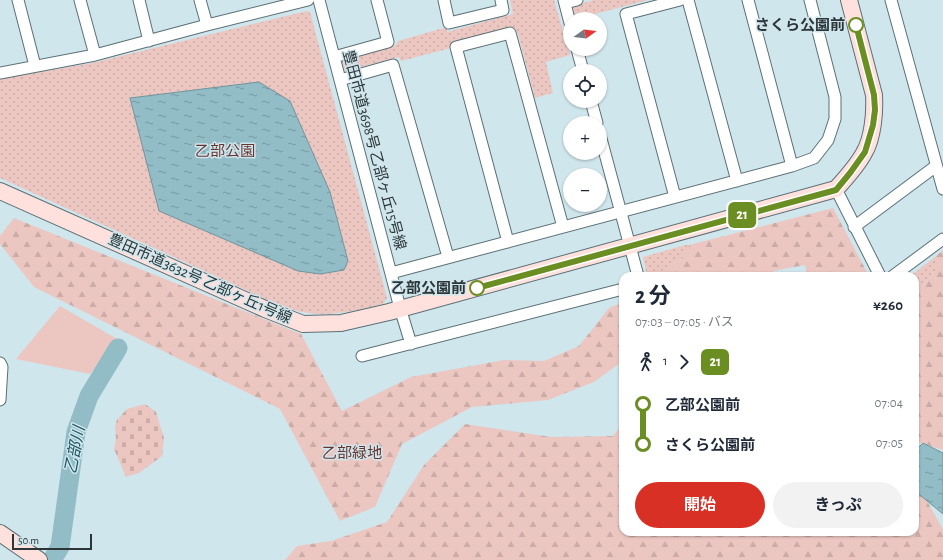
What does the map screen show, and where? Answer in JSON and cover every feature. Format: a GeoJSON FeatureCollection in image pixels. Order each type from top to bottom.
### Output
{"type":"FeatureCollection","features":[{"type":"Feature","properties":{"kind":"street"},"geometry":{"type":"LineString","coordinates":[[18,0],[35,66]]}},
{"type":"Feature","properties":{"kind":"street"},"geometry":{"type":"LineString","coordinates":[[80,0],[95,55]]}},
{"type":"Feature","properties":{"kind":"street"},"geometry":{"type":"LineString","coordinates":[[139,0],[149,41]]}},
{"type":"Feature","properties":{"kind":"street"},"geometry":{"type":"LineString","coordinates":[[200,0],[207,25]]}},
{"type":"Feature","properties":{"kind":"street"},"geometry":{"type":"LineString","coordinates":[[0,73],[95,55],[149,41],[207,25],[260,5],[308,0]]}},
{"type":"Feature","properties":{"kind":"street","name":"豊田市道3698号 乙部ヶ丘15号線"},"geometry":{"type":"LineString","coordinates":[[319,0],[400,308],[411,344]]}},
{"type":"Feature","properties":{"kind":"street"},"geometry":{"type":"LineString","coordinates":[[334,57],[388,42],[377,0]]}},
{"type":"Feature","properties":{"kind":"street"},"geometry":{"type":"LineString","coordinates":[[444,0],[449,23],[503,10],[501,0]]}},
{"type":"Feature","properties":{"kind":"street"},"geometry":{"type":"LineString","coordinates":[[567,12],[564,2],[577,0]]}},
{"type":"Feature","properties":{"kind":"street"},"geometry":{"type":"LineString","coordinates":[[675,197],[626,14],[680,0]]}},
{"type":"Feature","properties":{"kind":"street"},"geometry":{"type":"LineString","coordinates":[[688,0],[736,181]]}},
{"type":"Feature","properties":{"kind":"street"},"geometry":{"type":"LineString","coordinates":[[748,0],[792,166]]}},
{"type":"Feature","properties":{"kind":"street"},"geometry":{"type":"LineString","coordinates":[[391,273],[792,166],[814,158],[828,140],[835,119],[835,97],[810,0]]}},
{"type":"Feature","properties":{"kind":"street"},"geometry":{"type":"LineString","coordinates":[[849,0],[874,95],[875,110],[873,125],[865,152],[836,190],[878,272]]}},
{"type":"Feature","properties":{"kind":"street"},"geometry":{"type":"LineString","coordinates":[[891,0],[943,190]]}},
{"type":"Feature","properties":{"kind":"street"},"geometry":{"type":"LineString","coordinates":[[508,242],[456,47],[510,33],[563,227]]}},
{"type":"Feature","properties":{"kind":"street"},"geometry":{"type":"LineString","coordinates":[[340,80],[393,65],[448,258]]}},
{"type":"Feature","properties":{"kind":"street"},"geometry":{"type":"LineString","coordinates":[[606,160],[637,272]]}},
{"type":"Feature","properties":{"kind":"street"},"geometry":{"type":"LineString","coordinates":[[854,227],[936,166]]}},
{"type":"Feature","properties":{"kind":"street","name":"豊田市道3632号 乙部ヶ丘1号線"},"geometry":{"type":"LineString","coordinates":[[0,191],[265,309],[303,324],[341,322],[400,308],[836,190]]}},
{"type":"Feature","properties":{"kind":"street"},"geometry":{"type":"LineString","coordinates":[[898,272],[943,239]]}},
{"type":"Feature","properties":{"kind":"street"},"geometry":{"type":"LineString","coordinates":[[362,356],[619,290]]}},
{"type":"Feature","properties":{"kind":"street"},"geometry":{"type":"LineString","coordinates":[[0,363],[2,366],[0,400]]}},
{"type":"Feature","properties":{"kind":"street"},"geometry":{"type":"LineString","coordinates":[[0,533],[39,560]]}},
{"type":"Feature","properties":{"kind":"green space"},"geometry":{"type":"Polygon","coordinates":[[[510,0],[554,0],[563,31],[563,56],[567,56],[546,62],[553,93],[535,98],[518,34],[514,29],[452,43],[451,48],[401,61],[399,57],[344,71],[340,61],[344,58],[396,45],[398,41],[447,27],[447,32],[513,14],[510,0]]]}},
{"type":"Feature","properties":{"kind":"green space"},"geometry":{"type":"Polygon","coordinates":[[[594,0],[648,0],[603,12],[574,12],[572,6],[594,0]]]}},
{"type":"Feature","properties":{"kind":"green space","name":"乙部公園"},"geometry":{"type":"Polygon","coordinates":[[[307,11],[310,12],[387,298],[383,304],[328,314],[305,313],[294,310],[268,300],[0,178],[0,79],[92,63],[307,11]]]}},
{"type":"Feature","properties":{"kind":"green space"},"geometry":{"type":"Polygon","coordinates":[[[833,208],[867,272],[806,272],[805,265],[773,272],[660,272],[684,257],[689,245],[833,208]]]}},
{"type":"Feature","properties":{"kind":"green space","name":"乙部緑地"},"geometry":{"type":"Polygon","coordinates":[[[14,218],[301,334],[342,411],[411,377],[504,360],[544,361],[579,346],[609,308],[619,304],[619,364],[594,382],[548,400],[472,407],[402,444],[375,507],[340,521],[280,409],[34,287],[0,244],[0,236],[14,218]]]}},
{"type":"Feature","properties":{"kind":"green space"},"geometry":{"type":"Polygon","coordinates":[[[689,245],[684,257],[660,272],[646,272],[643,257],[689,245]]]}},
{"type":"Feature","properties":{"kind":"green space"},"geometry":{"type":"Polygon","coordinates":[[[943,250],[943,450],[919,442],[919,287],[935,273],[935,257],[943,250]]]}},
{"type":"Feature","properties":{"kind":"green space"},"geometry":{"type":"Polygon","coordinates":[[[935,257],[935,273],[919,287],[919,272],[915,272],[935,257]]]}},
{"type":"Feature","properties":{"kind":"green space"},"geometry":{"type":"Polygon","coordinates":[[[60,306],[117,339],[90,374],[16,359],[60,306]]]}},
{"type":"Feature","properties":{"kind":"green space"},"geometry":{"type":"Polygon","coordinates":[[[145,404],[156,412],[164,438],[162,456],[139,473],[126,477],[114,449],[116,439],[115,427],[117,420],[127,409],[145,404]]]}},
{"type":"Feature","properties":{"kind":"green space"},"geometry":{"type":"Polygon","coordinates":[[[465,424],[551,437],[613,436],[619,428],[619,536],[919,536],[919,489],[943,529],[943,560],[285,560],[297,546],[331,541],[387,522],[424,465],[465,424]]]}},
{"type":"Feature","properties":{"kind":"water"},"geometry":{"type":"Polygon","coordinates":[[[259,82],[290,101],[330,192],[348,261],[344,270],[320,274],[298,271],[159,211],[130,98],[259,82]]]}},
{"type":"Feature","properties":{"kind":"water"},"geometry":{"type":"Polygon","coordinates":[[[923,443],[943,453],[943,514],[919,494],[919,447],[923,443]]]}},
{"type":"Feature","properties":{"kind":"waterway","name":"乙部川"},"geometry":{"type":"LineString","coordinates":[[52,560],[60,547],[76,432],[89,396],[118,348]]}},
{"type":"Feature","properties":{"kind":"bus line","name":"21"},"geometry":{"type":"LineString","coordinates":[[477,288],[836,190],[865,152],[873,125],[875,110],[874,95],[856,25]]}},
{"type":"Feature","properties":{"kind":"place","name":"さくら公園前"},"geometry":{"type":"Point","coordinates":[856,25]}},
{"type":"Feature","properties":{"kind":"place","name":"乙部公園前"},"geometry":{"type":"Point","coordinates":[477,288]}}]}
